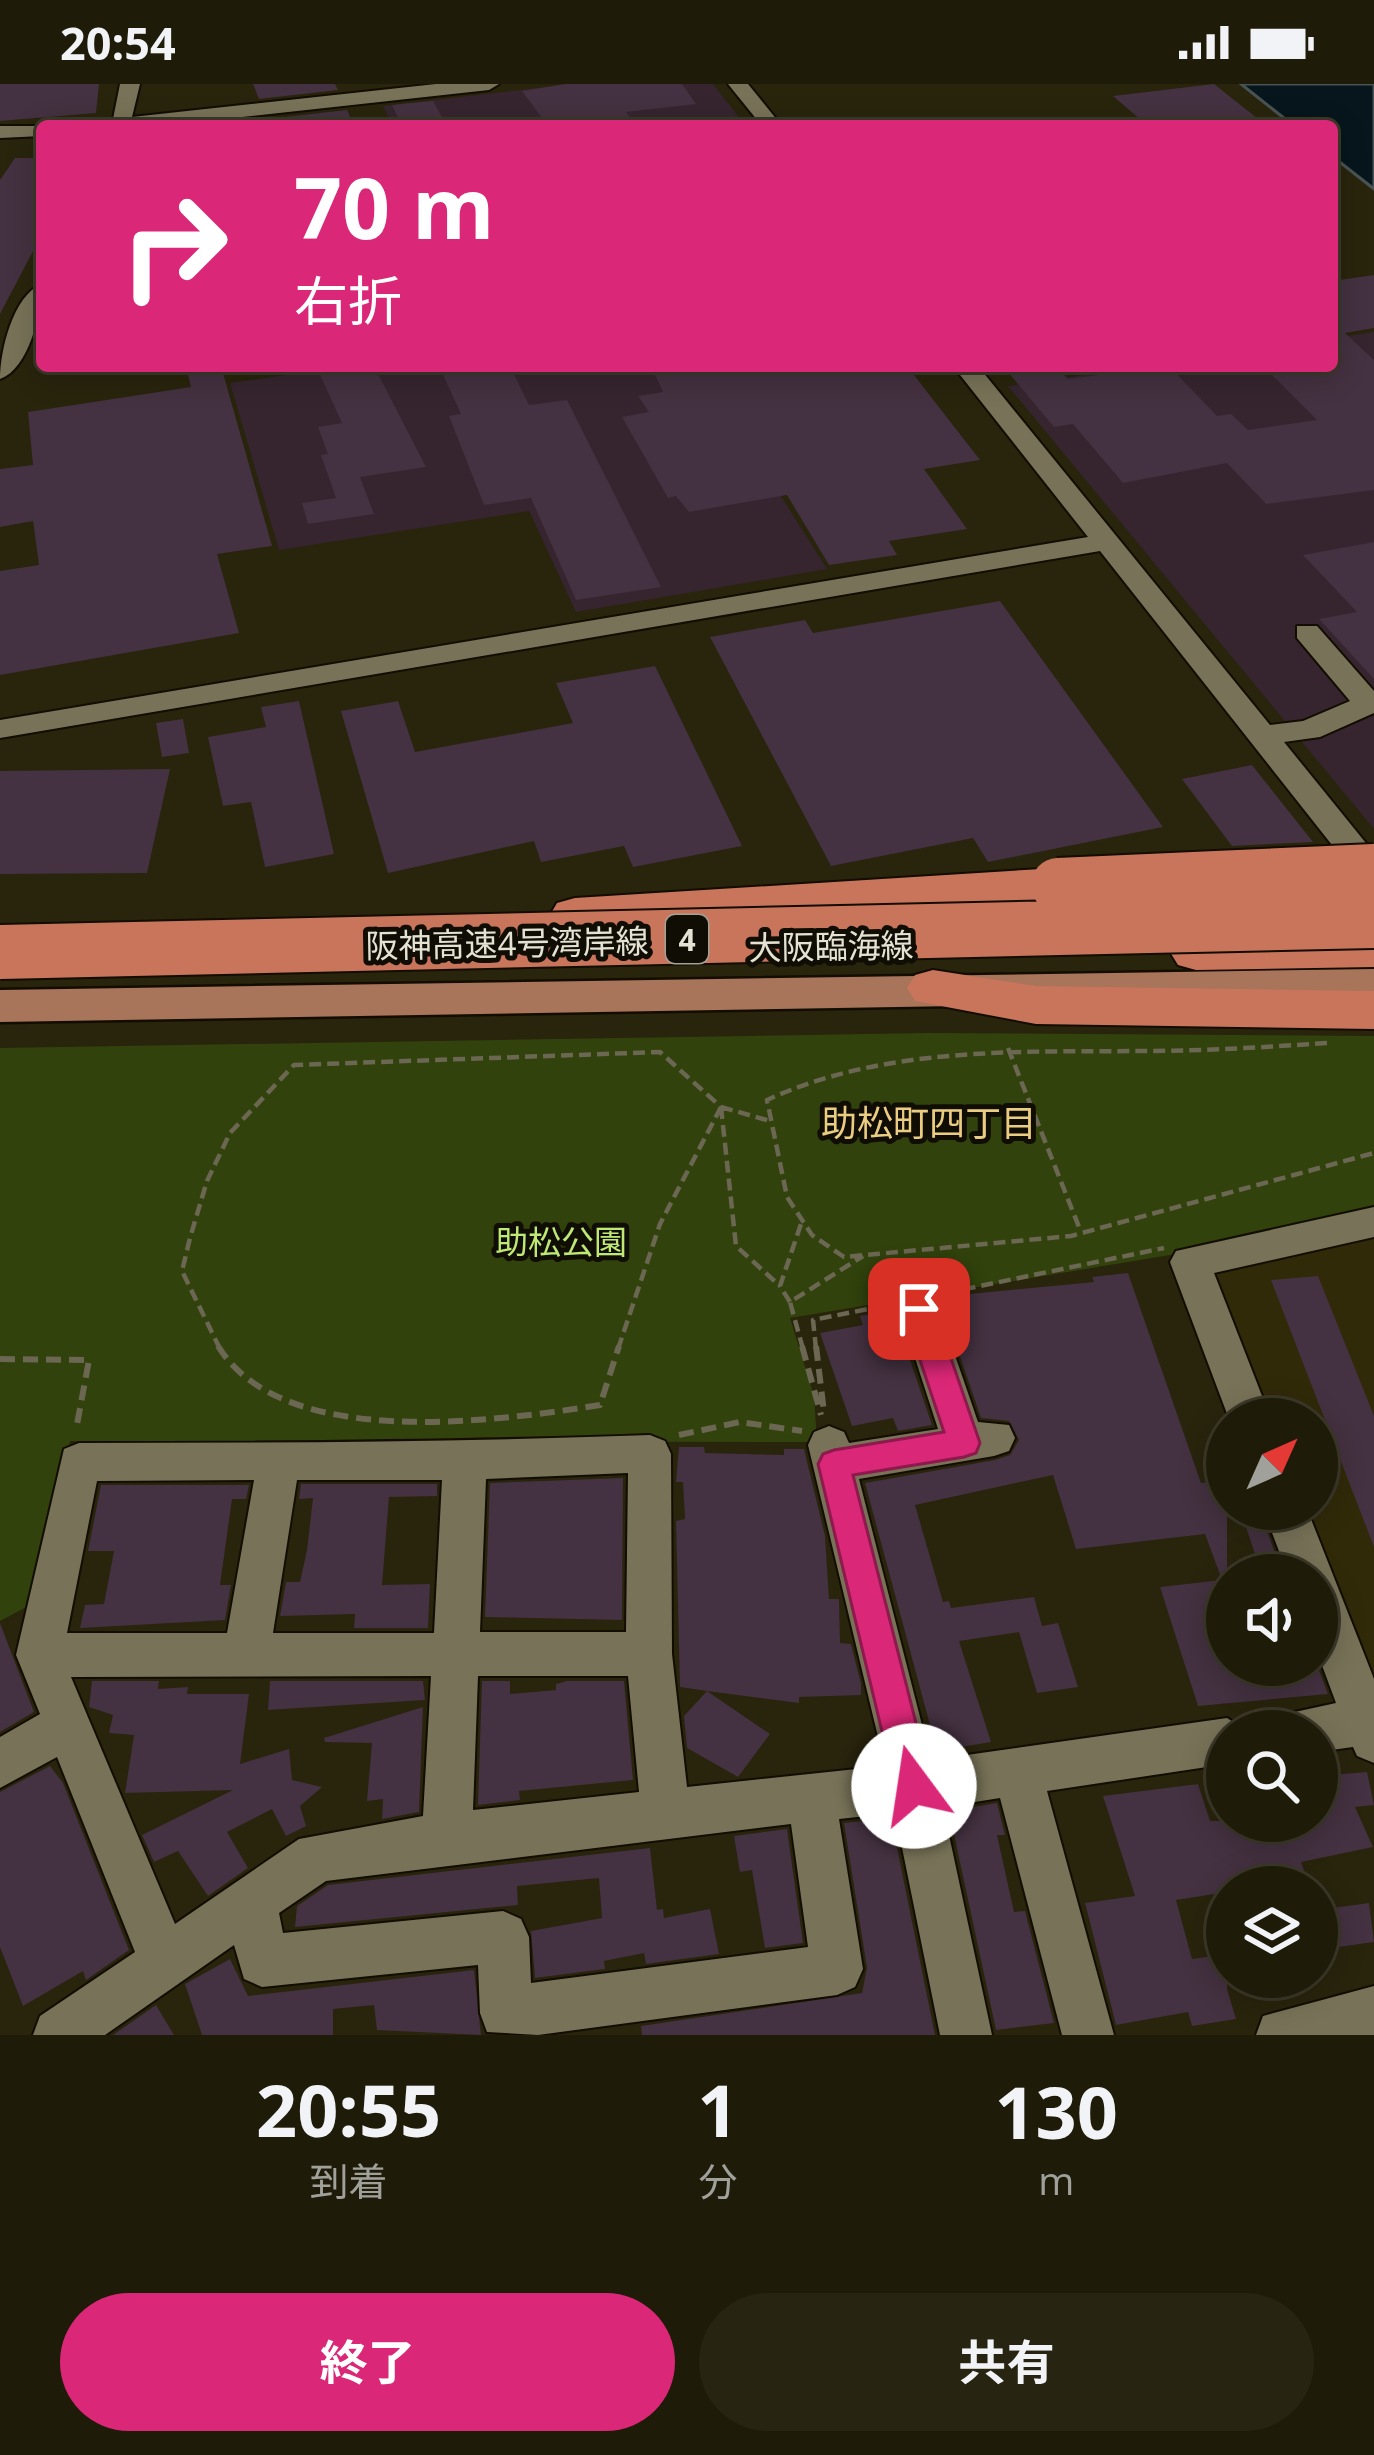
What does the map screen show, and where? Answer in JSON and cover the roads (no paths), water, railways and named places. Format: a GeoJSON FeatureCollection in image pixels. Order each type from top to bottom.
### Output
{"type":"FeatureCollection","features":[{"type":"Feature","properties":{"kind":"highway"},"geometry":{"type":"LineString","coordinates":[[575,914],[1374,875]]}},
{"type":"Feature","properties":{"kind":"highway","name":"阪神高速4号湾岸線"},"geometry":{"type":"LineString","coordinates":[[0,925],[1374,896]]}},
{"type":"Feature","properties":{"kind":"highway","name":"阪神高速4号湾岸線"},"geometry":{"type":"LineString","coordinates":[[0,952],[337,948],[1374,921]]}},
{"type":"Feature","properties":{"kind":"highway"},"geometry":{"type":"LineString","coordinates":[[337,948],[732,945],[1088,953],[1374,949]]}},
{"type":"Feature","properties":{"kind":"highway"},"geometry":{"type":"LineString","coordinates":[[933,988],[1036,1005],[1287,1010],[1355,1026]]}},
{"type":"Feature","properties":{"kind":"main road"},"geometry":{"type":"LineString","coordinates":[[632,950],[736,922],[898,917],[1074,892],[1374,875]]}},
{"type":"Feature","properties":{"kind":"main road","name":"大阪臨海線"},"geometry":{"type":"LineString","coordinates":[[0,961],[1374,936]]}},
{"type":"Feature","properties":{"kind":"main road","name":"大阪臨海線"},"geometry":{"type":"LineString","coordinates":[[0,1006],[1374,984]]}},
{"type":"Feature","properties":{"kind":"street"},"geometry":{"type":"LineString","coordinates":[[124,120],[130,84]]}},
{"type":"Feature","properties":{"kind":"street"},"geometry":{"type":"LineString","coordinates":[[171,120],[489,84]]}},
{"type":"Feature","properties":{"kind":"street"},"geometry":{"type":"LineString","coordinates":[[738,84],[767,120]]}},
{"type":"Feature","properties":{"kind":"street"},"geometry":{"type":"LineString","coordinates":[[0,132],[36,130]]}},
{"type":"Feature","properties":{"kind":"street"},"geometry":{"type":"LineString","coordinates":[[0,372],[36,303]]}},
{"type":"Feature","properties":{"kind":"street"},"geometry":{"type":"LineString","coordinates":[[970,372],[1374,875]]}},
{"type":"Feature","properties":{"kind":"street"},"geometry":{"type":"LineString","coordinates":[[0,729],[1107,542]]}},
{"type":"Feature","properties":{"kind":"street"},"geometry":{"type":"LineString","coordinates":[[1264,735],[1310,730],[1369,704],[1307,632]]}},
{"type":"Feature","properties":{"kind":"street"},"geometry":{"type":"LineString","coordinates":[[1242,1398],[1190,1262],[1374,1222]]}},
{"type":"Feature","properties":{"kind":"street"},"geometry":{"type":"LineString","coordinates":[[919,1302],[953,1366],[979,1440],[830,1449],[914,1786],[965,2035]]}},
{"type":"Feature","properties":{"kind":"street"},"geometry":{"type":"LineString","coordinates":[[164,1960],[40,1655],[80,1462],[465,1461],[650,1454],[649,1654],[666,1816]]}},
{"type":"Feature","properties":{"kind":"street"},"geometry":{"type":"LineString","coordinates":[[247,1653],[279,1458]]}},
{"type":"Feature","properties":{"kind":"street"},"geometry":{"type":"LineString","coordinates":[[447,1837],[465,1461]]}},
{"type":"Feature","properties":{"kind":"street"},"geometry":{"type":"LineString","coordinates":[[1338,1647],[1370,1731],[1338,1731]]}},
{"type":"Feature","properties":{"kind":"street"},"geometry":{"type":"LineString","coordinates":[[40,1655],[453,1658],[649,1654]]}},
{"type":"Feature","properties":{"kind":"street"},"geometry":{"type":"LineString","coordinates":[[0,1763],[68,1724]]}},
{"type":"Feature","properties":{"kind":"street"},"geometry":{"type":"LineString","coordinates":[[59,2035],[317,1857],[447,1837],[914,1786],[1206,1744]]}},
{"type":"Feature","properties":{"kind":"street"},"geometry":{"type":"LineString","coordinates":[[1017,1769],[1088,2035]]}},
{"type":"Feature","properties":{"kind":"street"},"geometry":{"type":"LineString","coordinates":[[252,1901],[262,1961],[502,1937],[506,2013],[837,1969],[811,1797]]}},
{"type":"Feature","properties":{"kind":"street"},"geometry":{"type":"LineString","coordinates":[[1282,2035],[1374,2012]]}},
{"type":"Feature","properties":{"kind":"district","name":"助松町四丁目"},"geometry":{"type":"Point","coordinates":[929,1122]}},
{"type":"Feature","properties":{"kind":"park label","name":"助松公園"},"geometry":{"type":"Point","coordinates":[561,1241]}}]}
